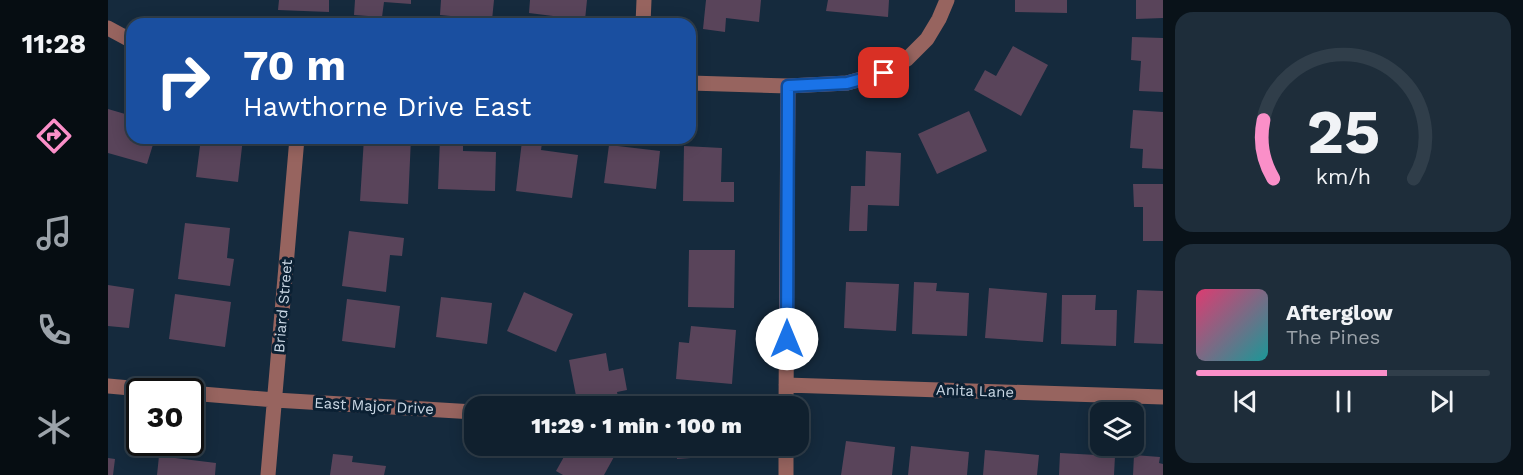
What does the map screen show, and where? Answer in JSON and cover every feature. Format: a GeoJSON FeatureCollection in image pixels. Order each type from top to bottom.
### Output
{"type":"FeatureCollection","features":[{"type":"Feature","properties":{"kind":"street"},"geometry":{"type":"LineString","coordinates":[[643,18],[644,0]]}},
{"type":"Feature","properties":{"kind":"street"},"geometry":{"type":"LineString","coordinates":[[696,83],[788,86],[847,83],[884,73],[907,59],[927,39],[947,0]]}},
{"type":"Feature","properties":{"kind":"street"},"geometry":{"type":"LineString","coordinates":[[108,28],[126,37]]}},
{"type":"Feature","properties":{"kind":"street"},"geometry":{"type":"LineString","coordinates":[[786,396],[788,86]]}},
{"type":"Feature","properties":{"kind":"street","name":"Briard Street"},"geometry":{"type":"LineString","coordinates":[[268,475],[296,144]]}},
{"type":"Feature","properties":{"kind":"street","name":"Anita Lane"},"geometry":{"type":"LineString","coordinates":[[786,385],[1163,397]]}},
{"type":"Feature","properties":{"kind":"street"},"geometry":{"type":"LineString","coordinates":[[108,386],[126,388]]}},
{"type":"Feature","properties":{"kind":"street","name":"East Major Drive"},"geometry":{"type":"LineString","coordinates":[[204,394],[464,411]]}},
{"type":"Feature","properties":{"kind":"street"},"geometry":{"type":"LineString","coordinates":[[786,456],[786,475]]}},
{"type":"Feature","properties":{"kind":"building"},"geometry":{"type":"Polygon","coordinates":[[[279,0],[329,0],[329,12],[278,10],[279,0]]]}},
{"type":"Feature","properties":{"kind":"building"},"geometry":{"type":"Polygon","coordinates":[[[355,0],[411,0],[411,4],[384,2],[382,17],[354,15],[355,0]]]}},
{"type":"Feature","properties":{"kind":"building"},"geometry":{"type":"Polygon","coordinates":[[[441,0],[494,0],[492,18],[440,15],[441,0]]]}},
{"type":"Feature","properties":{"kind":"building"},"geometry":{"type":"Polygon","coordinates":[[[530,0],[587,0],[585,18],[529,13],[530,0]]]}},
{"type":"Feature","properties":{"kind":"building"},"geometry":{"type":"Polygon","coordinates":[[[706,0],[761,0],[759,22],[726,18],[725,32],[703,29],[706,0]]]}},
{"type":"Feature","properties":{"kind":"building"},"geometry":{"type":"Polygon","coordinates":[[[828,0],[889,0],[888,17],[826,11],[828,0]]]}},
{"type":"Feature","properties":{"kind":"building"},"geometry":{"type":"Polygon","coordinates":[[[1015,0],[1067,0],[1067,13],[1015,12],[1015,0]]]}},
{"type":"Feature","properties":{"kind":"building"},"geometry":{"type":"Polygon","coordinates":[[[1136,0],[1163,0],[1163,18],[1136,19],[1136,0]]]}},
{"type":"Feature","properties":{"kind":"building"},"geometry":{"type":"Polygon","coordinates":[[[1132,37],[1163,38],[1163,92],[1139,91],[1141,61],[1131,60],[1132,37]]]}},
{"type":"Feature","properties":{"kind":"building"},"geometry":{"type":"Polygon","coordinates":[[[1013,46],[1048,65],[1021,116],[974,90],[985,70],[996,76],[1013,46]]]}},
{"type":"Feature","properties":{"kind":"building"},"geometry":{"type":"Polygon","coordinates":[[[108,109],[126,114],[126,144],[153,144],[147,164],[108,153],[108,109]]]}},
{"type":"Feature","properties":{"kind":"building"},"geometry":{"type":"Polygon","coordinates":[[[1133,110],[1163,112],[1163,169],[1142,168],[1143,149],[1130,148],[1133,110]]]}},
{"type":"Feature","properties":{"kind":"building"},"geometry":{"type":"Polygon","coordinates":[[[969,111],[987,151],[937,174],[918,134],[969,111]]]}},
{"type":"Feature","properties":{"kind":"building"},"geometry":{"type":"Polygon","coordinates":[[[200,144],[242,144],[238,182],[196,177],[200,144]]]}},
{"type":"Feature","properties":{"kind":"building"},"geometry":{"type":"Polygon","coordinates":[[[364,144],[411,144],[408,204],[360,201],[364,144]]]}},
{"type":"Feature","properties":{"kind":"building"},"geometry":{"type":"Polygon","coordinates":[[[440,144],[463,144],[463,151],[496,152],[495,191],[438,189],[440,144]]]}},
{"type":"Feature","properties":{"kind":"building"},"geometry":{"type":"Polygon","coordinates":[[[522,144],[542,144],[541,150],[578,155],[572,198],[516,191],[522,144]]]}},
{"type":"Feature","properties":{"kind":"building"},"geometry":{"type":"Polygon","coordinates":[[[609,145],[660,151],[656,189],[604,183],[609,145]]]}},
{"type":"Feature","properties":{"kind":"building"},"geometry":{"type":"Polygon","coordinates":[[[684,146],[722,148],[721,182],[734,182],[734,202],[683,201],[684,146]]]}},
{"type":"Feature","properties":{"kind":"building"},"geometry":{"type":"Polygon","coordinates":[[[866,151],[901,153],[899,206],[868,205],[867,231],[849,231],[851,186],[865,186],[866,151]]]}},
{"type":"Feature","properties":{"kind":"building"},"geometry":{"type":"Polygon","coordinates":[[[1133,184],[1163,184],[1163,241],[1143,241],[1143,207],[1134,207],[1133,184]]]}},
{"type":"Feature","properties":{"kind":"building"},"geometry":{"type":"Polygon","coordinates":[[[185,223],[230,228],[227,258],[234,259],[230,286],[178,279],[185,223]]]}},
{"type":"Feature","properties":{"kind":"building"},"geometry":{"type":"Polygon","coordinates":[[[349,231],[404,238],[402,256],[390,255],[386,292],[342,286],[349,231]]]}},
{"type":"Feature","properties":{"kind":"building"},"geometry":{"type":"Polygon","coordinates":[[[689,250],[735,250],[734,308],[688,307],[689,250]]]}},
{"type":"Feature","properties":{"kind":"building"},"geometry":{"type":"Polygon","coordinates":[[[846,282],[899,284],[896,331],[844,328],[846,282]]]}},
{"type":"Feature","properties":{"kind":"building"},"geometry":{"type":"Polygon","coordinates":[[[914,282],[937,283],[936,291],[969,293],[967,336],[912,334],[914,282]]]}},
{"type":"Feature","properties":{"kind":"building"},"geometry":{"type":"Polygon","coordinates":[[[108,285],[134,289],[129,328],[108,326],[108,285]]]}},
{"type":"Feature","properties":{"kind":"building"},"geometry":{"type":"Polygon","coordinates":[[[989,288],[1047,293],[1043,342],[985,338],[989,288]]]}},
{"type":"Feature","properties":{"kind":"building"},"geometry":{"type":"Polygon","coordinates":[[[1137,290],[1163,291],[1163,344],[1134,343],[1137,290]]]}},
{"type":"Feature","properties":{"kind":"building"},"geometry":{"type":"Polygon","coordinates":[[[524,292],[573,314],[556,352],[507,331],[524,292]]]}},
{"type":"Feature","properties":{"kind":"building"},"geometry":{"type":"Polygon","coordinates":[[[175,294],[231,302],[225,347],[169,339],[175,294]]]}},
{"type":"Feature","properties":{"kind":"building"},"geometry":{"type":"Polygon","coordinates":[[[1062,295],[1096,295],[1095,310],[1117,310],[1116,346],[1061,344],[1062,295]]]}},
{"type":"Feature","properties":{"kind":"building"},"geometry":{"type":"Polygon","coordinates":[[[441,297],[492,303],[487,344],[436,337],[441,297]]]}},
{"type":"Feature","properties":{"kind":"building"},"geometry":{"type":"Polygon","coordinates":[[[347,299],[400,306],[395,348],[342,341],[347,299]]]}},
{"type":"Feature","properties":{"kind":"building"},"geometry":{"type":"Polygon","coordinates":[[[691,326],[736,330],[732,384],[676,379],[679,342],[689,343],[691,326]]]}},
{"type":"Feature","properties":{"kind":"building"},"geometry":{"type":"Polygon","coordinates":[[[606,353],[609,371],[623,368],[627,390],[617,392],[618,396],[576,396],[569,360],[606,353]]]}},
{"type":"Feature","properties":{"kind":"building"},"geometry":{"type":"Polygon","coordinates":[[[846,441],[895,447],[892,475],[841,475],[846,441]]]}},
{"type":"Feature","properties":{"kind":"building"},"geometry":{"type":"Polygon","coordinates":[[[911,446],[969,452],[967,475],[908,475],[911,446]]]}},
{"type":"Feature","properties":{"kind":"building"},"geometry":{"type":"Polygon","coordinates":[[[985,450],[1039,455],[1037,475],[983,475],[985,450]]]}},
{"type":"Feature","properties":{"kind":"building"},"geometry":{"type":"Polygon","coordinates":[[[1060,453],[1115,456],[1114,475],[1059,475],[1060,453]]]}},
{"type":"Feature","properties":{"kind":"building"},"geometry":{"type":"Polygon","coordinates":[[[333,454],[353,456],[352,462],[386,466],[384,475],[330,475],[333,454]]]}},
{"type":"Feature","properties":{"kind":"building"},"geometry":{"type":"Polygon","coordinates":[[[159,456],[216,463],[215,475],[157,475],[159,456]]]}},
{"type":"Feature","properties":{"kind":"building"},"geometry":{"type":"Polygon","coordinates":[[[564,456],[614,456],[604,475],[563,475],[556,471],[564,456]]]}},
{"type":"Feature","properties":{"kind":"building"},"geometry":{"type":"Polygon","coordinates":[[[677,456],[718,456],[677,459],[677,456]]]}},
{"type":"Feature","properties":{"kind":"building"},"geometry":{"type":"Polygon","coordinates":[[[1134,456],[1160,457],[1159,463],[1163,464],[1163,475],[1133,475],[1134,456]]]}},
{"type":"Feature","properties":{"kind":"building"},"geometry":{"type":"Polygon","coordinates":[[[108,458],[115,459],[113,475],[108,475],[108,458]]]}},
{"type":"Feature","properties":{"kind":"route"},"geometry":{"type":"LineString","coordinates":[[787,339],[788,86],[847,83],[884,73]]}}]}
